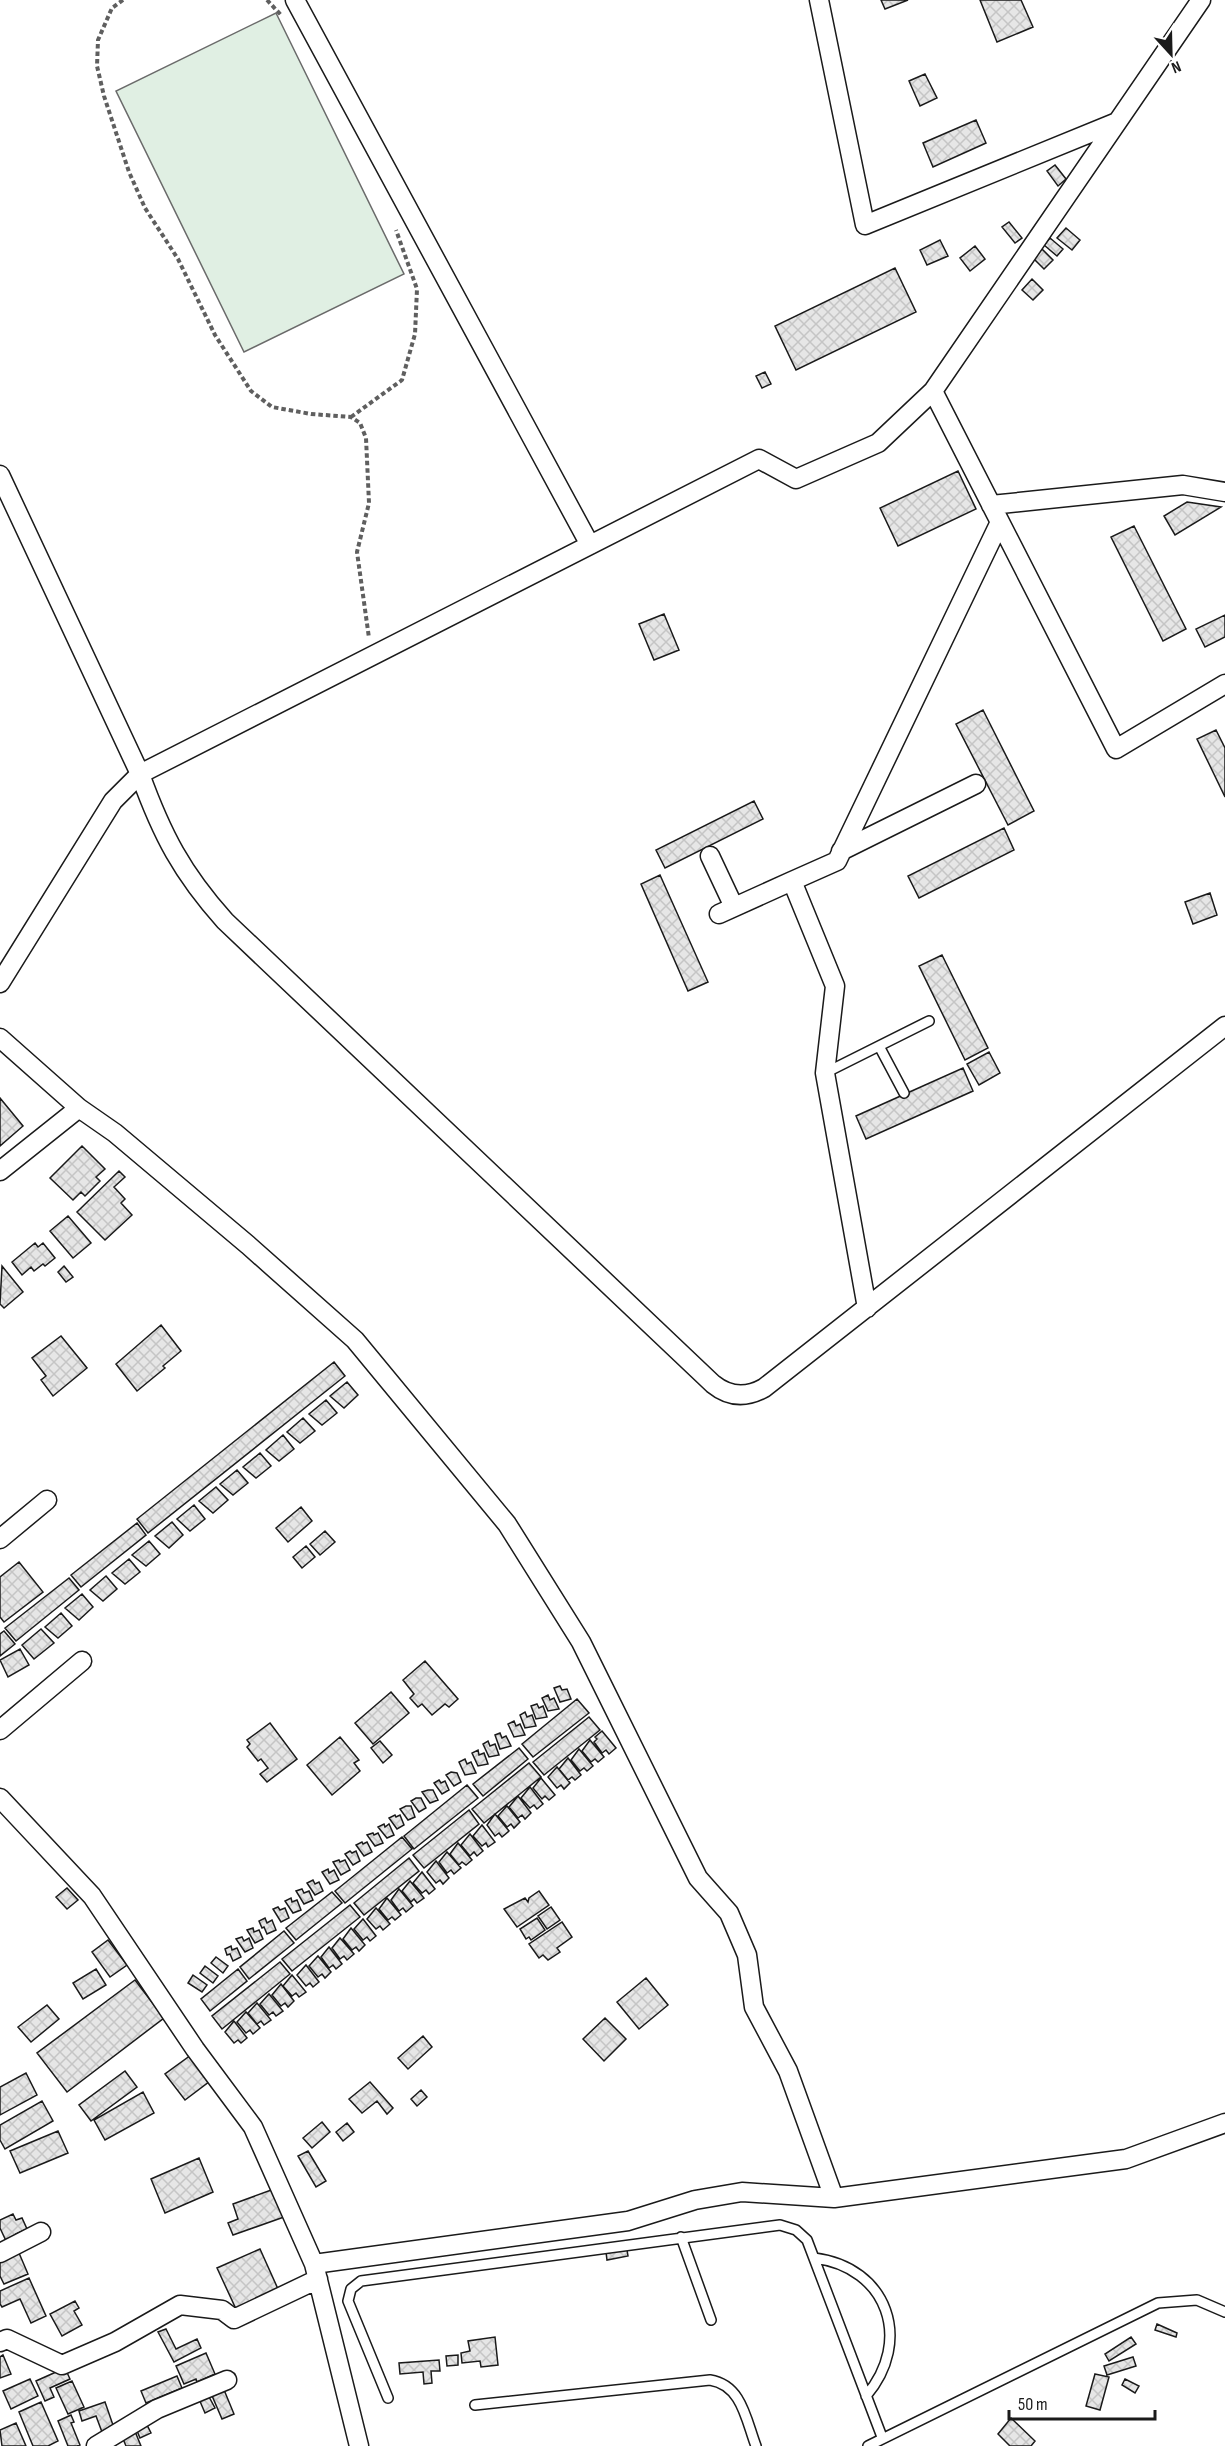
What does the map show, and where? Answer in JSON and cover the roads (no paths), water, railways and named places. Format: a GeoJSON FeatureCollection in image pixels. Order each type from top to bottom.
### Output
{"type":"FeatureCollection","features":[{"type":"Feature","properties":{"kind":"street"},"geometry":{"type":"LineString","coordinates":[[295,0],[590,545]]}},
{"type":"Feature","properties":{"kind":"street"},"geometry":{"type":"LineString","coordinates":[[819,0],[865,225],[1118,122]]}},
{"type":"Feature","properties":{"kind":"street"},"geometry":{"type":"LineString","coordinates":[[0,983],[113,801],[140,774],[759,459],[796,479],[878,443],[933,391],[1201,0]]}},
{"type":"Feature","properties":{"kind":"street"},"geometry":{"type":"LineString","coordinates":[[933,391],[1116,749],[1225,684]]}},
{"type":"Feature","properties":{"kind":"street"},"geometry":{"type":"LineString","coordinates":[[0,475],[140,774],[158,826],[194,887],[225,921],[720,1389],[728,1394],[746,1395],[764,1388],[1225,1026]]}},
{"type":"Feature","properties":{"kind":"street"},"geometry":{"type":"LineString","coordinates":[[991,505],[1184,485],[1225,492]]}},
{"type":"Feature","properties":{"kind":"street"},"geometry":{"type":"LineString","coordinates":[[710,856],[727,910],[837,861],[1000,522]]}},
{"type":"Feature","properties":{"kind":"street"},"geometry":{"type":"LineString","coordinates":[[841,851],[976,784]]}},
{"type":"Feature","properties":{"kind":"street"},"geometry":{"type":"LineString","coordinates":[[792,881],[835,986],[825,1073],[867,1308]]}},
{"type":"Feature","properties":{"kind":"street"},"geometry":{"type":"LineString","coordinates":[[0,1038],[79,1108],[115,1133],[221,1222],[355,1340],[507,1524],[580,1642],[698,1878],[729,1913],[747,1955],[754,2007],[788,2071],[834,2198]]}},
{"type":"Feature","properties":{"kind":"street"},"geometry":{"type":"LineString","coordinates":[[0,1171],[79,1108]]}},
{"type":"Feature","properties":{"kind":"street"},"geometry":{"type":"LineString","coordinates":[[0,1539],[48,1500]]}},
{"type":"Feature","properties":{"kind":"street"},"geometry":{"type":"LineString","coordinates":[[0,1730],[82,1661]]}},
{"type":"Feature","properties":{"kind":"street"},"geometry":{"type":"LineString","coordinates":[[0,1798],[92,1896],[195,2049],[253,2127],[316,2271],[359,2446]]}},
{"type":"Feature","properties":{"kind":"street"},"geometry":{"type":"LineString","coordinates":[[0,2342],[7,2339],[62,2365],[115,2342],[180,2305],[222,2310],[234,2319],[316,2271],[628,2221],[695,2200],[742,2192],[834,2198],[1126,2159],[1225,2123]]}},
{"type":"Feature","properties":{"kind":"street"},"geometry":{"type":"LineString","coordinates":[[0,2253],[41,2232]]}},
{"type":"Feature","properties":{"kind":"street"},"geometry":{"type":"LineString","coordinates":[[96,2446],[157,2409],[227,2380]]}},
{"type":"Feature","properties":{"kind":"lane"},"geometry":{"type":"LineString","coordinates":[[825,1073],[929,1021]]}},
{"type":"Feature","properties":{"kind":"lane"},"geometry":{"type":"LineString","coordinates":[[879,1046],[904,1093]]}},
{"type":"Feature","properties":{"kind":"lane"},"geometry":{"type":"LineString","coordinates":[[388,2398],[348,2301],[351,2289],[362,2281],[780,2225],[789,2226],[802,2234],[814,2258],[882,2437]]}},
{"type":"Feature","properties":{"kind":"lane"},"geometry":{"type":"LineString","coordinates":[[681,2238],[711,2320]]}},
{"type":"Feature","properties":{"kind":"lane"},"geometry":{"type":"LineString","coordinates":[[814,2258],[834,2262],[854,2270],[874,2289],[887,2313],[891,2342],[888,2357],[884,2371],[866,2396]]}},
{"type":"Feature","properties":{"kind":"lane"},"geometry":{"type":"LineString","coordinates":[[868,2446],[882,2437],[1158,2303],[1197,2300],[1225,2312]]}},
{"type":"Feature","properties":{"kind":"lane"},"geometry":{"type":"LineString","coordinates":[[475,2405],[710,2380],[727,2385],[739,2398],[756,2446]]}}]}
